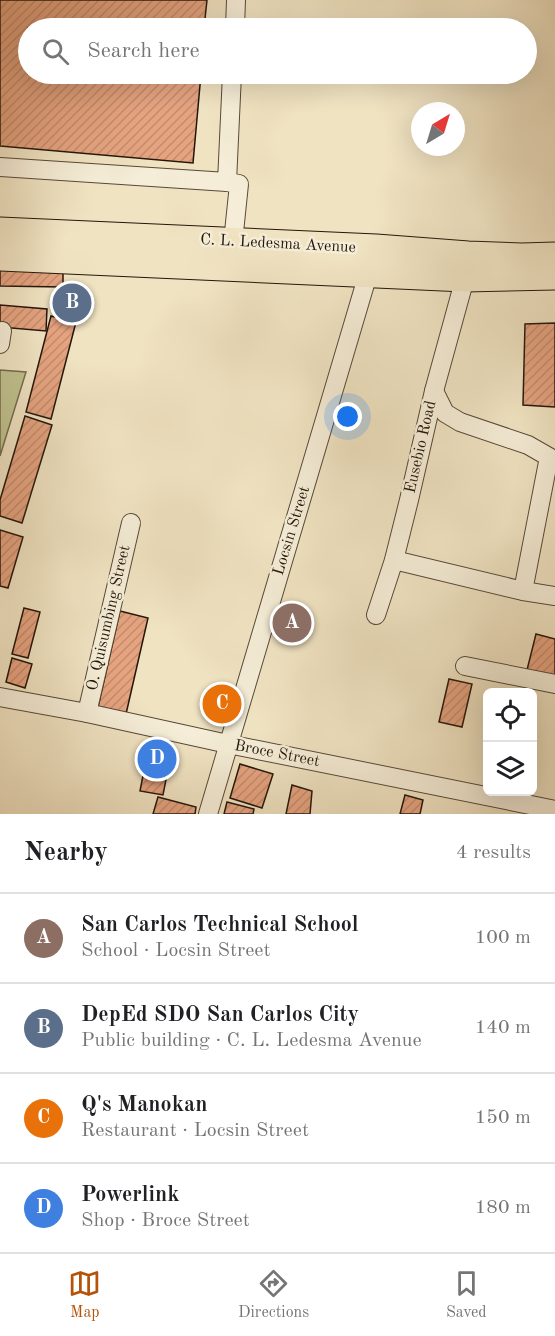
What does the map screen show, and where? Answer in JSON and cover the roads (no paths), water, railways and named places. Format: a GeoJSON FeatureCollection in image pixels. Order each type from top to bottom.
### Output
{"type":"FeatureCollection","features":[{"type":"Feature","properties":{"kind":"highway","name":"C. L. Ledesma Avenue"},"geometry":{"type":"LineString","coordinates":[[0,231],[376,248],[468,255],[555,256]]}},
{"type":"Feature","properties":{"kind":"highway","name":"C. L. Ledesma Avenue"},"geometry":{"type":"LineString","coordinates":[[0,257],[465,279],[555,276]]}},
{"type":"Feature","properties":{"kind":"street"},"geometry":{"type":"LineString","coordinates":[[236,18],[237,0]]}},
{"type":"Feature","properties":{"kind":"street"},"geometry":{"type":"LineString","coordinates":[[226,182],[231,84]]}},
{"type":"Feature","properties":{"kind":"street"},"geometry":{"type":"LineString","coordinates":[[0,167],[239,184],[233,242]]}},
{"type":"Feature","properties":{"kind":"street","name":"Locsin Street"},"geometry":{"type":"LineString","coordinates":[[208,814],[376,248]]}},
{"type":"Feature","properties":{"kind":"street","name":"Eusebio Road"},"geometry":{"type":"LineString","coordinates":[[376,615],[394,560],[434,391],[465,279]]}},
{"type":"Feature","properties":{"kind":"street"},"geometry":{"type":"LineString","coordinates":[[434,391],[445,413],[460,422],[528,445],[549,457],[523,591]]}},
{"type":"Feature","properties":{"kind":"street","name":"O. Quisumbing Street"},"geometry":{"type":"LineString","coordinates":[[87,713],[131,523]]}},
{"type":"Feature","properties":{"kind":"street"},"geometry":{"type":"LineString","coordinates":[[394,560],[555,597]]}},
{"type":"Feature","properties":{"kind":"street"},"geometry":{"type":"LineString","coordinates":[[465,666],[555,684]]}},
{"type":"Feature","properties":{"kind":"street","name":"Broce Street"},"geometry":{"type":"LineString","coordinates":[[0,697],[555,810]]}},
{"type":"Feature","properties":{"kind":"place","name":"DepEd SDO San Carlos City"},"geometry":{"type":"Point","coordinates":[72,303]}},
{"type":"Feature","properties":{"kind":"place","name":"San Carlos Technical School"},"geometry":{"type":"Point","coordinates":[292,623]}},
{"type":"Feature","properties":{"kind":"place","name":"Q's Manokan"},"geometry":{"type":"Point","coordinates":[222,704]}},
{"type":"Feature","properties":{"kind":"place","name":"Powerlink"},"geometry":{"type":"Point","coordinates":[157,759]}}]}
